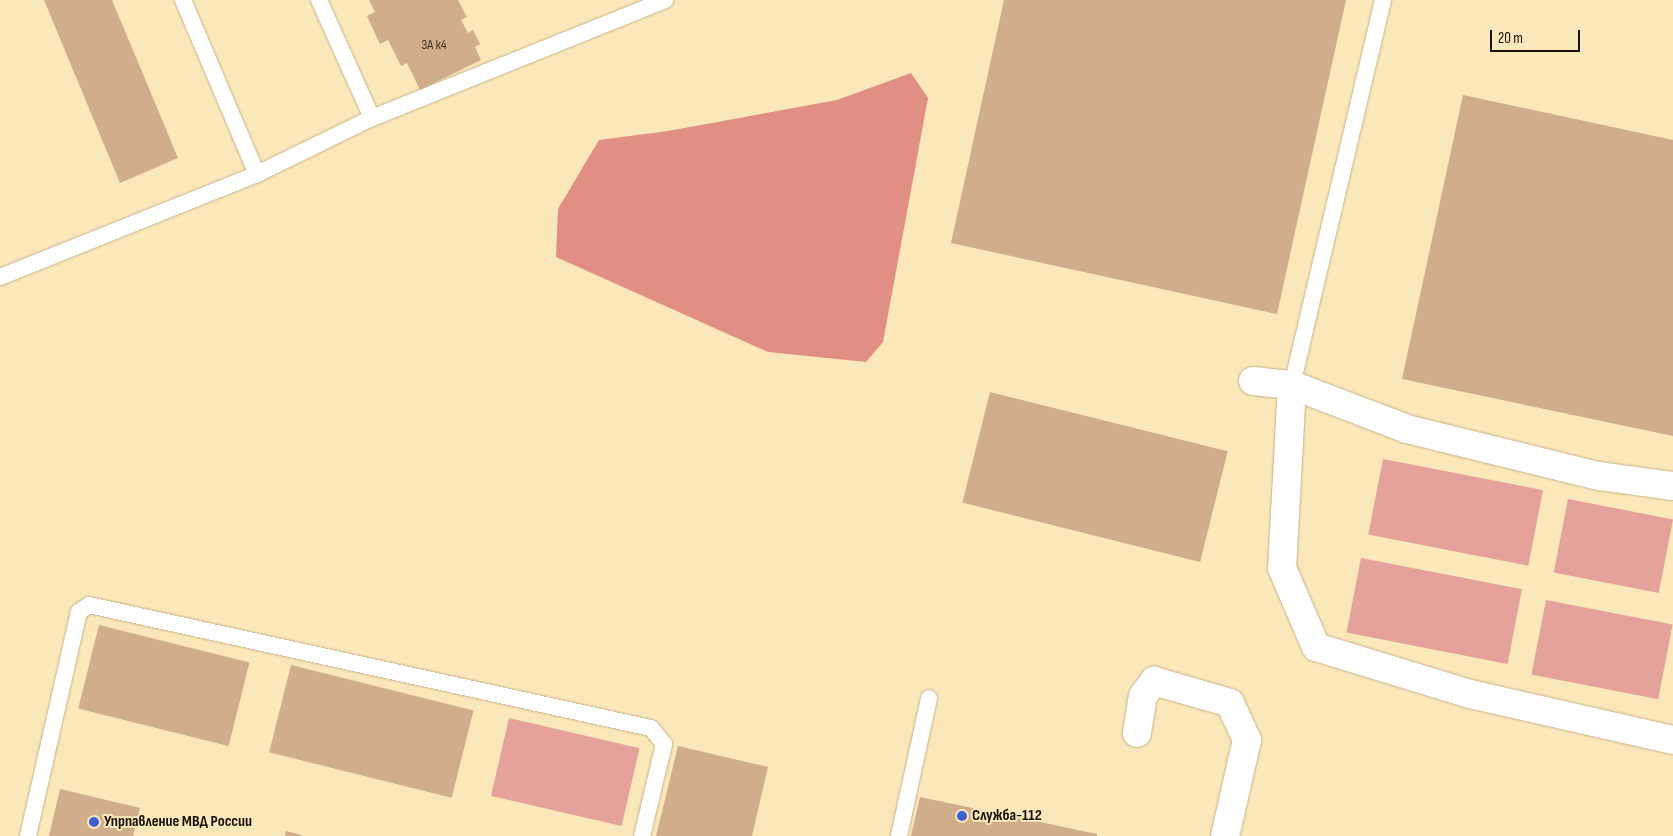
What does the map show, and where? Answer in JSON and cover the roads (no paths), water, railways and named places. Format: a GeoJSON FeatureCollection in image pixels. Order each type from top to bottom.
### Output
{"type":"FeatureCollection","features":[{"type":"Feature","properties":{"kind":"street"},"geometry":{"type":"LineString","coordinates":[[1254,381],[1292,385],[1407,428],[1599,476],[1673,486]]}},
{"type":"Feature","properties":{"kind":"street"},"geometry":{"type":"LineString","coordinates":[[1292,385],[1282,568],[1316,647],[1470,694],[1673,740]]}},
{"type":"Feature","properties":{"kind":"street"},"geometry":{"type":"LineString","coordinates":[[1137,733],[1143,696],[1154,681],[1230,702],[1247,740],[1225,836]]}},
{"type":"Feature","properties":{"kind":"lane"},"geometry":{"type":"LineString","coordinates":[[183,0],[256,174]]}},
{"type":"Feature","properties":{"kind":"lane"},"geometry":{"type":"LineString","coordinates":[[319,0],[372,118]]}},
{"type":"Feature","properties":{"kind":"lane"},"geometry":{"type":"LineString","coordinates":[[0,277],[256,174],[372,118],[665,0]]}},
{"type":"Feature","properties":{"kind":"lane"},"geometry":{"type":"LineString","coordinates":[[1292,385],[1383,0]]}},
{"type":"Feature","properties":{"kind":"lane"},"geometry":{"type":"LineString","coordinates":[[28,836],[79,612],[90,605],[651,728],[664,744],[642,836]]}},
{"type":"Feature","properties":{"kind":"lane"},"geometry":{"type":"LineString","coordinates":[[899,836],[929,698]]}},
{"type":"Feature","properties":{"kind":"place","name":"Служба-112"},"geometry":{"type":"Point","coordinates":[962,816]}},
{"type":"Feature","properties":{"kind":"place","name":"Упрпавление МВД России"},"geometry":{"type":"Point","coordinates":[94,822]}}]}
